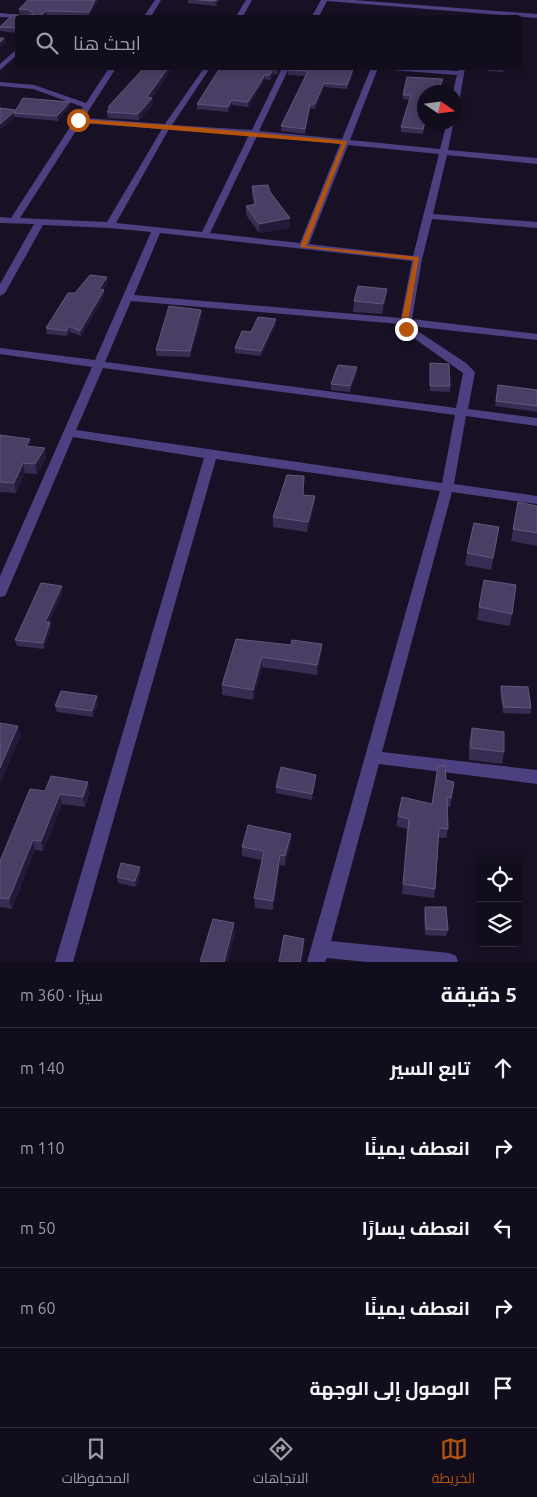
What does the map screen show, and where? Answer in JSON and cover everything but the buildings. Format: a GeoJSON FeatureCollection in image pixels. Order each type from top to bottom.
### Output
{"type":"FeatureCollection","features":[{"type":"Feature","properties":{"kind":"street"},"geometry":{"type":"LineString","coordinates":[[148,15],[158,0]]}},
{"type":"Feature","properties":{"kind":"street"},"geometry":{"type":"LineString","coordinates":[[240,15],[249,0]]}},
{"type":"Feature","properties":{"kind":"street"},"geometry":{"type":"LineString","coordinates":[[316,15],[324,0]]}},
{"type":"Feature","properties":{"kind":"street"},"geometry":{"type":"LineString","coordinates":[[329,0],[537,16]]}},
{"type":"Feature","properties":{"kind":"street"},"geometry":{"type":"LineString","coordinates":[[0,16],[15,17]]}},
{"type":"Feature","properties":{"kind":"street"},"geometry":{"type":"LineString","coordinates":[[0,68],[15,53]]}},
{"type":"Feature","properties":{"kind":"street"},"geometry":{"type":"LineString","coordinates":[[14,220],[111,70]]}},
{"type":"Feature","properties":{"kind":"street"},"geometry":{"type":"LineString","coordinates":[[110,225],[185,98],[206,70]]}},
{"type":"Feature","properties":{"kind":"street"},"geometry":{"type":"LineString","coordinates":[[205,236],[285,70]]}},
{"type":"Feature","properties":{"kind":"street"},"geometry":{"type":"LineString","coordinates":[[303,247],[374,70]]}},
{"type":"Feature","properties":{"kind":"street"},"geometry":{"type":"LineString","coordinates":[[458,85],[461,70]]}},
{"type":"Feature","properties":{"kind":"street"},"geometry":{"type":"LineString","coordinates":[[0,84],[34,87],[87,106]]}},
{"type":"Feature","properties":{"kind":"street"},"geometry":{"type":"LineString","coordinates":[[78,120],[168,126],[537,161]]}},
{"type":"Feature","properties":{"kind":"street"},"geometry":{"type":"LineString","coordinates":[[448,130],[417,259],[405,326],[408,330],[468,369],[469,372],[447,488],[318,955],[448,962]]}},
{"type":"Feature","properties":{"kind":"street"},"geometry":{"type":"LineString","coordinates":[[428,216],[537,225]]}},
{"type":"Feature","properties":{"kind":"street"},"geometry":{"type":"LineString","coordinates":[[0,220],[110,225],[417,259]]}},
{"type":"Feature","properties":{"kind":"street"},"geometry":{"type":"LineString","coordinates":[[0,293],[41,221]]}},
{"type":"Feature","properties":{"kind":"street"},"geometry":{"type":"LineString","coordinates":[[0,592],[156,230]]}},
{"type":"Feature","properties":{"kind":"street"},"geometry":{"type":"LineString","coordinates":[[128,298],[405,322],[537,337]]}},
{"type":"Feature","properties":{"kind":"street"},"geometry":{"type":"LineString","coordinates":[[0,351],[537,422]]}},
{"type":"Feature","properties":{"kind":"street"},"geometry":{"type":"LineString","coordinates":[[69,433],[211,455],[537,500]]}},
{"type":"Feature","properties":{"kind":"street"},"geometry":{"type":"LineString","coordinates":[[64,962],[211,455]]}},
{"type":"Feature","properties":{"kind":"street"},"geometry":{"type":"LineString","coordinates":[[373,757],[537,777]]}},
{"type":"Feature","properties":{"kind":"route"},"geometry":{"type":"LineString","coordinates":[[78,120],[346,142],[303,247],[417,259],[405,322],[406,329]]}}]}
